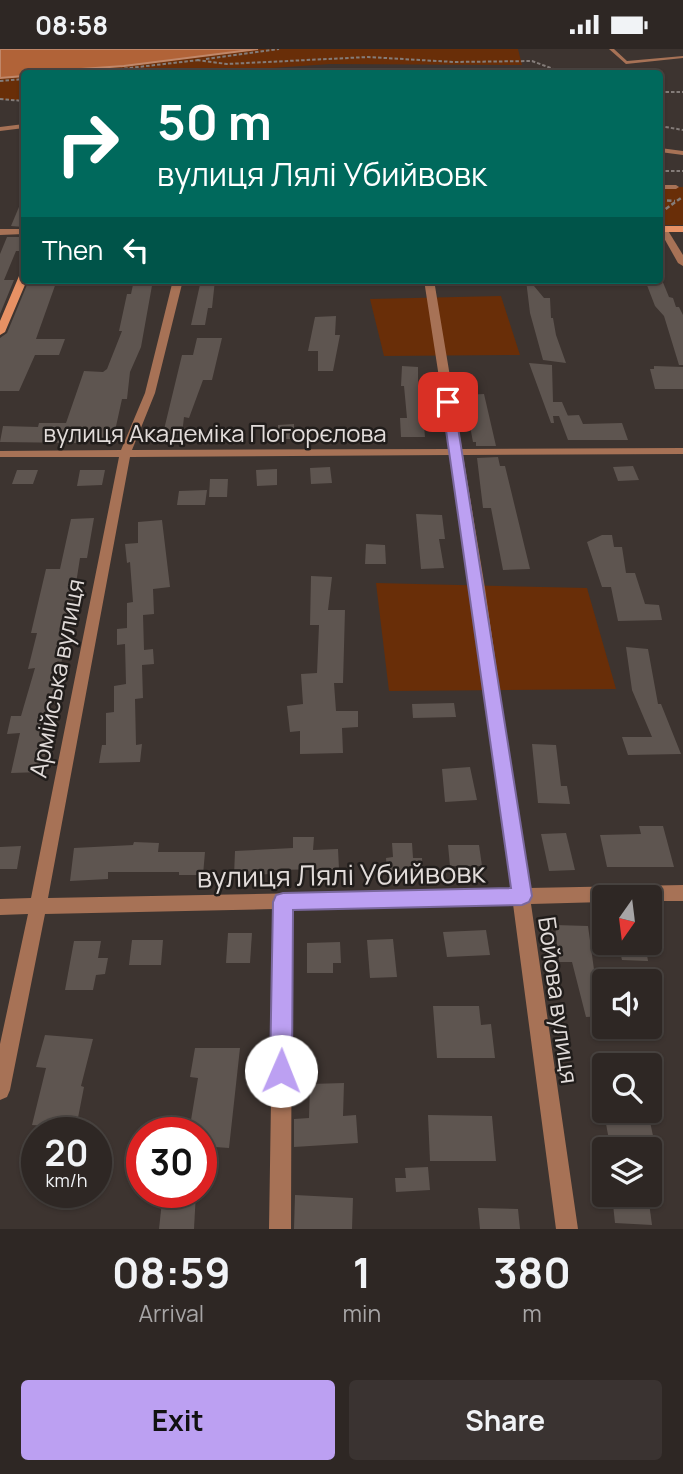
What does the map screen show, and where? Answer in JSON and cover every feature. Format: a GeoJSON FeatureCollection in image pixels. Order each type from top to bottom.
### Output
{"type":"FeatureCollection","features":[{"type":"Feature","properties":{"kind":"street"},"geometry":{"type":"LineString","coordinates":[[0,129],[21,126]]}},
{"type":"Feature","properties":{"kind":"street"},"geometry":{"type":"LineString","coordinates":[[663,229],[683,229]]}},
{"type":"Feature","properties":{"kind":"street"},"geometry":{"type":"LineString","coordinates":[[0,232],[21,232]]}},
{"type":"Feature","properties":{"kind":"street"},"geometry":{"type":"LineString","coordinates":[[663,232],[683,263]]}},
{"type":"Feature","properties":{"kind":"street"},"geometry":{"type":"LineString","coordinates":[[0,332],[21,283]]}},
{"type":"Feature","properties":{"kind":"street","name":"Армійська вулиця"},"geometry":{"type":"LineString","coordinates":[[0,1090],[125,454],[150,393],[177,284]]}},
{"type":"Feature","properties":{"kind":"street","name":"Бойова вулиця"},"geometry":{"type":"LineString","coordinates":[[430,284],[522,896],[567,1229]]}},
{"type":"Feature","properties":{"kind":"street","name":"вулиця Академіка Погорєлова"},"geometry":{"type":"LineString","coordinates":[[0,454],[683,451]]}},
{"type":"Feature","properties":{"kind":"street","name":"вулиця Лялі Убийвовк"},"geometry":{"type":"LineString","coordinates":[[0,907],[683,893]]}},
{"type":"Feature","properties":{"kind":"street"},"geometry":{"type":"LineString","coordinates":[[280,1229],[283,902]]}},
{"type":"Feature","properties":{"kind":"lane"},"geometry":{"type":"LineString","coordinates":[[611,49],[626,63],[683,57]]}},
{"type":"Feature","properties":{"kind":"lane"},"geometry":{"type":"LineString","coordinates":[[663,150],[683,153]]}},
{"type":"Feature","properties":{"kind":"lane"},"geometry":{"type":"LineString","coordinates":[[663,187],[676,187]]}},
{"type":"Feature","properties":{"kind":"path"},"geometry":{"type":"LineString","coordinates":[[112,70],[279,49]]}},
{"type":"Feature","properties":{"kind":"path"},"geometry":{"type":"LineString","coordinates":[[197,60],[261,63],[368,57],[454,62],[532,61],[556,70]]}},
{"type":"Feature","properties":{"kind":"path"},"geometry":{"type":"LineString","coordinates":[[0,81],[21,79]]}},
{"type":"Feature","properties":{"kind":"path"},"geometry":{"type":"LineString","coordinates":[[663,92],[683,92]]}},
{"type":"Feature","properties":{"kind":"path"},"geometry":{"type":"LineString","coordinates":[[0,99],[21,101]]}},
{"type":"Feature","properties":{"kind":"path"},"geometry":{"type":"LineString","coordinates":[[663,127],[683,130]]}},
{"type":"Feature","properties":{"kind":"path"},"geometry":{"type":"LineString","coordinates":[[663,171],[683,171]]}},
{"type":"Feature","properties":{"kind":"path"},"geometry":{"type":"LineString","coordinates":[[663,211],[683,196]]}},
{"type":"Feature","properties":{"kind":"path"},"geometry":{"type":"LineString","coordinates":[[663,200],[677,201]]}},
{"type":"Feature","properties":{"kind":"shaded area"},"geometry":{"type":"Polygon","coordinates":[[[0,49],[258,49],[124,66],[21,70],[21,76],[0,78],[0,49]]]}},
{"type":"Feature","properties":{"kind":"shaded area"},"geometry":{"type":"Polygon","coordinates":[[[258,49],[518,49],[522,65],[330,64],[242,70],[75,70],[258,49]]]}},
{"type":"Feature","properties":{"kind":"shaded area"},"geometry":{"type":"Polygon","coordinates":[[[21,76],[21,100],[0,100],[0,78],[21,76]]]}},
{"type":"Feature","properties":{"kind":"shaded area"},"geometry":{"type":"Polygon","coordinates":[[[663,187],[683,187],[683,225],[663,225],[663,187]]]}},
{"type":"Feature","properties":{"kind":"shaded area"},"geometry":{"type":"Polygon","coordinates":[[[501,296],[520,355],[384,356],[370,299],[501,296]]]}},
{"type":"Feature","properties":{"kind":"shaded area"},"geometry":{"type":"Polygon","coordinates":[[[376,583],[587,588],[616,689],[389,691],[376,583]]]}},
{"type":"Feature","properties":{"kind":"building"},"geometry":{"type":"Polygon","coordinates":[[[21,202],[21,227],[11,226],[21,202]]]}},
{"type":"Feature","properties":{"kind":"building"},"geometry":{"type":"Polygon","coordinates":[[[7,237],[21,237],[21,251],[16,251],[4,280],[14,280],[0,314],[0,254],[7,237]]]}},
{"type":"Feature","properties":{"kind":"building"},"geometry":{"type":"Polygon","coordinates":[[[663,282],[669,297],[673,298],[683,315],[683,365],[679,365],[664,316],[655,306],[647,284],[663,282]]]}},
{"type":"Feature","properties":{"kind":"building"},"geometry":{"type":"Polygon","coordinates":[[[27,284],[56,284],[36,339],[65,339],[59,355],[35,355],[19,391],[0,391],[0,338],[7,333],[27,284]]]}},
{"type":"Feature","properties":{"kind":"building"},"geometry":{"type":"Polygon","coordinates":[[[133,284],[152,284],[141,347],[130,372],[127,399],[122,399],[113,440],[80,440],[79,443],[0,442],[3,426],[38,427],[39,423],[66,423],[84,371],[103,372],[107,369],[122,331],[119,331],[127,294],[131,294],[133,284]]]}},
{"type":"Feature","properties":{"kind":"building"},"geometry":{"type":"Polygon","coordinates":[[[200,284],[215,284],[212,308],[208,308],[205,325],[191,325],[200,284]]]}},
{"type":"Feature","properties":{"kind":"building"},"geometry":{"type":"Polygon","coordinates":[[[526,284],[532,284],[544,298],[550,298],[551,318],[566,363],[543,360],[530,313],[526,284]]]}},
{"type":"Feature","properties":{"kind":"building"},"geometry":{"type":"Polygon","coordinates":[[[336,316],[335,335],[340,335],[333,371],[318,371],[318,351],[308,351],[315,317],[336,316]]]}},
{"type":"Feature","properties":{"kind":"building"},"geometry":{"type":"Polygon","coordinates":[[[197,338],[222,338],[212,380],[203,380],[189,418],[184,417],[182,434],[178,434],[177,442],[161,442],[182,355],[193,355],[197,338]]]}},
{"type":"Feature","properties":{"kind":"building"},"geometry":{"type":"Polygon","coordinates":[[[529,363],[552,365],[553,402],[562,402],[568,416],[553,416],[554,423],[551,423],[529,363]]]}},
{"type":"Feature","properties":{"kind":"building"},"geometry":{"type":"Polygon","coordinates":[[[402,366],[418,367],[418,394],[429,394],[431,414],[423,414],[425,437],[401,437],[400,418],[407,418],[404,386],[401,386],[402,366]]]}},
{"type":"Feature","properties":{"kind":"building"},"geometry":{"type":"Polygon","coordinates":[[[654,366],[683,367],[683,389],[655,389],[650,369],[654,369],[654,366]]]}},
{"type":"Feature","properties":{"kind":"building"},"geometry":{"type":"Polygon","coordinates":[[[484,394],[496,446],[476,446],[476,442],[473,442],[464,395],[484,394]]]}},
{"type":"Feature","properties":{"kind":"building"},"geometry":{"type":"Polygon","coordinates":[[[579,415],[583,424],[622,423],[628,440],[568,440],[559,416],[579,415]]]}},
{"type":"Feature","properties":{"kind":"building"},"geometry":{"type":"Polygon","coordinates":[[[294,424],[294,439],[278,439],[278,425],[294,424]]]}},
{"type":"Feature","properties":{"kind":"building"},"geometry":{"type":"Polygon","coordinates":[[[498,457],[500,466],[505,466],[530,569],[503,570],[491,508],[483,508],[477,458],[498,457]]]}},
{"type":"Feature","properties":{"kind":"building"},"geometry":{"type":"Polygon","coordinates":[[[633,466],[639,480],[618,481],[613,467],[633,466]]]}},
{"type":"Feature","properties":{"kind":"building"},"geometry":{"type":"Polygon","coordinates":[[[330,467],[332,483],[311,484],[310,468],[330,467]]]}},
{"type":"Feature","properties":{"kind":"building"},"geometry":{"type":"Polygon","coordinates":[[[277,469],[277,485],[257,486],[256,470],[277,469]]]}},
{"type":"Feature","properties":{"kind":"building"},"geometry":{"type":"Polygon","coordinates":[[[17,470],[38,470],[33,484],[12,484],[17,470]]]}},
{"type":"Feature","properties":{"kind":"building"},"geometry":{"type":"Polygon","coordinates":[[[80,470],[105,470],[102,485],[77,486],[80,470]]]}},
{"type":"Feature","properties":{"kind":"building"},"geometry":{"type":"Polygon","coordinates":[[[210,479],[228,479],[227,497],[209,497],[210,479]]]}},
{"type":"Feature","properties":{"kind":"building"},"geometry":{"type":"Polygon","coordinates":[[[207,490],[205,505],[177,505],[179,491],[207,490]]]}},
{"type":"Feature","properties":{"kind":"building"},"geometry":{"type":"Polygon","coordinates":[[[416,514],[442,515],[445,539],[439,539],[444,568],[421,569],[416,514]]]}},
{"type":"Feature","properties":{"kind":"building"},"geometry":{"type":"Polygon","coordinates":[[[94,518],[87,558],[80,558],[67,641],[47,715],[52,715],[42,772],[11,773],[20,733],[7,734],[11,716],[21,716],[35,668],[28,669],[37,633],[31,633],[46,569],[60,569],[71,519],[94,518]]]}},
{"type":"Feature","properties":{"kind":"building"},"geometry":{"type":"Polygon","coordinates":[[[162,520],[170,587],[153,589],[154,614],[143,615],[144,650],[153,649],[154,664],[142,665],[143,698],[135,699],[136,745],[142,744],[140,762],[99,763],[102,745],[106,745],[106,713],[114,712],[114,686],[126,684],[125,644],[117,645],[117,629],[127,628],[127,603],[133,602],[130,562],[127,563],[125,544],[138,543],[138,522],[162,520]]]}},
{"type":"Feature","properties":{"kind":"building"},"geometry":{"type":"Polygon","coordinates":[[[602,535],[612,535],[614,547],[622,547],[626,573],[635,573],[645,604],[659,605],[662,620],[618,621],[611,587],[602,587],[587,542],[602,535]]]}},
{"type":"Feature","properties":{"kind":"building"},"geometry":{"type":"Polygon","coordinates":[[[366,544],[385,545],[386,564],[365,564],[366,544]]]}},
{"type":"Feature","properties":{"kind":"building"},"geometry":{"type":"Polygon","coordinates":[[[311,576],[332,577],[328,610],[345,610],[343,683],[334,683],[336,711],[358,711],[358,727],[342,728],[343,753],[300,754],[300,731],[290,732],[287,706],[303,704],[301,674],[317,673],[319,625],[310,625],[311,576]]]}},
{"type":"Feature","properties":{"kind":"building"},"geometry":{"type":"Polygon","coordinates":[[[626,647],[648,649],[658,704],[661,704],[681,754],[628,755],[622,737],[652,737],[632,690],[626,647]]]}},
{"type":"Feature","properties":{"kind":"building"},"geometry":{"type":"Polygon","coordinates":[[[454,703],[456,717],[413,718],[412,704],[454,703]]]}},
{"type":"Feature","properties":{"kind":"building"},"geometry":{"type":"Polygon","coordinates":[[[532,744],[556,745],[561,786],[567,786],[570,804],[538,803],[532,744]]]}},
{"type":"Feature","properties":{"kind":"building"},"geometry":{"type":"Polygon","coordinates":[[[470,767],[477,800],[445,802],[442,769],[470,767]]]}},
{"type":"Feature","properties":{"kind":"building"},"geometry":{"type":"Polygon","coordinates":[[[639,826],[663,826],[674,867],[607,867],[600,835],[641,834],[639,826]]]}},
{"type":"Feature","properties":{"kind":"building"},"geometry":{"type":"Polygon","coordinates":[[[566,833],[575,870],[549,871],[541,834],[566,833]]]}},
{"type":"Feature","properties":{"kind":"building"},"geometry":{"type":"Polygon","coordinates":[[[293,837],[314,837],[313,850],[338,849],[339,869],[270,870],[270,874],[234,876],[235,851],[293,848],[293,837]]]}},
{"type":"Feature","properties":{"kind":"building"},"geometry":{"type":"Polygon","coordinates":[[[134,842],[159,843],[158,852],[205,852],[203,875],[179,875],[179,872],[108,872],[108,879],[70,881],[74,848],[133,845],[134,842]]]}},
{"type":"Feature","properties":{"kind":"building"},"geometry":{"type":"Polygon","coordinates":[[[392,843],[412,843],[413,858],[422,858],[423,875],[387,875],[386,858],[393,857],[392,843]]]}},
{"type":"Feature","properties":{"kind":"building"},"geometry":{"type":"Polygon","coordinates":[[[448,845],[479,845],[482,866],[450,866],[448,845]]]}},
{"type":"Feature","properties":{"kind":"building"},"geometry":{"type":"Polygon","coordinates":[[[21,846],[17,869],[0,869],[0,847],[21,846]]]}},
{"type":"Feature","properties":{"kind":"building"},"geometry":{"type":"Polygon","coordinates":[[[555,925],[588,926],[594,969],[592,1017],[586,1017],[572,962],[559,962],[555,925]]]}},
{"type":"Feature","properties":{"kind":"building"},"geometry":{"type":"Polygon","coordinates":[[[486,930],[490,955],[447,957],[443,932],[486,930]]]}},
{"type":"Feature","properties":{"kind":"building"},"geometry":{"type":"Polygon","coordinates":[[[228,933],[252,933],[250,963],[226,963],[228,933]]]}},
{"type":"Feature","properties":{"kind":"building"},"geometry":{"type":"Polygon","coordinates":[[[393,939],[397,977],[370,978],[367,940],[393,939]]]}},
{"type":"Feature","properties":{"kind":"building"},"geometry":{"type":"Polygon","coordinates":[[[132,940],[163,940],[161,965],[129,965],[132,940]]]}},
{"type":"Feature","properties":{"kind":"building"},"geometry":{"type":"Polygon","coordinates":[[[74,941],[101,941],[98,958],[108,958],[105,974],[96,975],[93,990],[65,990],[74,941]]]}},
{"type":"Feature","properties":{"kind":"building"},"geometry":{"type":"Polygon","coordinates":[[[340,942],[341,963],[333,963],[333,973],[307,973],[307,943],[340,942]]]}},
{"type":"Feature","properties":{"kind":"building"},"geometry":{"type":"Polygon","coordinates":[[[621,955],[647,955],[648,961],[622,960],[621,955]]]}},
{"type":"Feature","properties":{"kind":"building"},"geometry":{"type":"Polygon","coordinates":[[[433,1006],[479,1006],[481,1025],[491,1024],[495,1058],[437,1058],[433,1006]]]}},
{"type":"Feature","properties":{"kind":"building"},"geometry":{"type":"Polygon","coordinates":[[[45,1035],[93,1039],[81,1086],[84,1087],[78,1117],[34,1117],[46,1068],[36,1067],[45,1035]]]}},
{"type":"Feature","properties":{"kind":"building"},"geometry":{"type":"Polygon","coordinates":[[[195,1048],[240,1048],[229,1148],[217,1147],[217,1117],[192,1117],[198,1078],[190,1077],[195,1048]]]}},
{"type":"Feature","properties":{"kind":"building"},"geometry":{"type":"Polygon","coordinates":[[[344,1083],[343,1116],[356,1115],[358,1143],[294,1147],[294,1119],[309,1118],[310,1084],[344,1083]]]}},
{"type":"Feature","properties":{"kind":"building"},"geometry":{"type":"Polygon","coordinates":[[[428,1115],[492,1116],[496,1161],[430,1161],[428,1115]]]}},
{"type":"Feature","properties":{"kind":"building"},"geometry":{"type":"Polygon","coordinates":[[[606,1123],[650,1123],[653,1137],[608,1137],[606,1123]]]}},
{"type":"Feature","properties":{"kind":"building"},"geometry":{"type":"Polygon","coordinates":[[[428,1167],[430,1190],[396,1192],[395,1178],[406,1178],[405,1168],[428,1167]]]}},
{"type":"Feature","properties":{"kind":"building"},"geometry":{"type":"Polygon","coordinates":[[[295,1195],[353,1198],[352,1229],[294,1229],[295,1195]]]}},
{"type":"Feature","properties":{"kind":"building"},"geometry":{"type":"Polygon","coordinates":[[[613,1207],[650,1207],[652,1225],[615,1223],[613,1207]]]}},
{"type":"Feature","properties":{"kind":"building"},"geometry":{"type":"Polygon","coordinates":[[[161,1208],[195,1208],[194,1229],[159,1229],[161,1208]]]}},
{"type":"Feature","properties":{"kind":"building"},"geometry":{"type":"Polygon","coordinates":[[[478,1208],[518,1209],[520,1229],[480,1229],[478,1208]]]}},
{"type":"Feature","properties":{"kind":"route"},"geometry":{"type":"LineString","coordinates":[[281,1071],[283,902],[522,896],[478,588],[448,402]]}}]}
